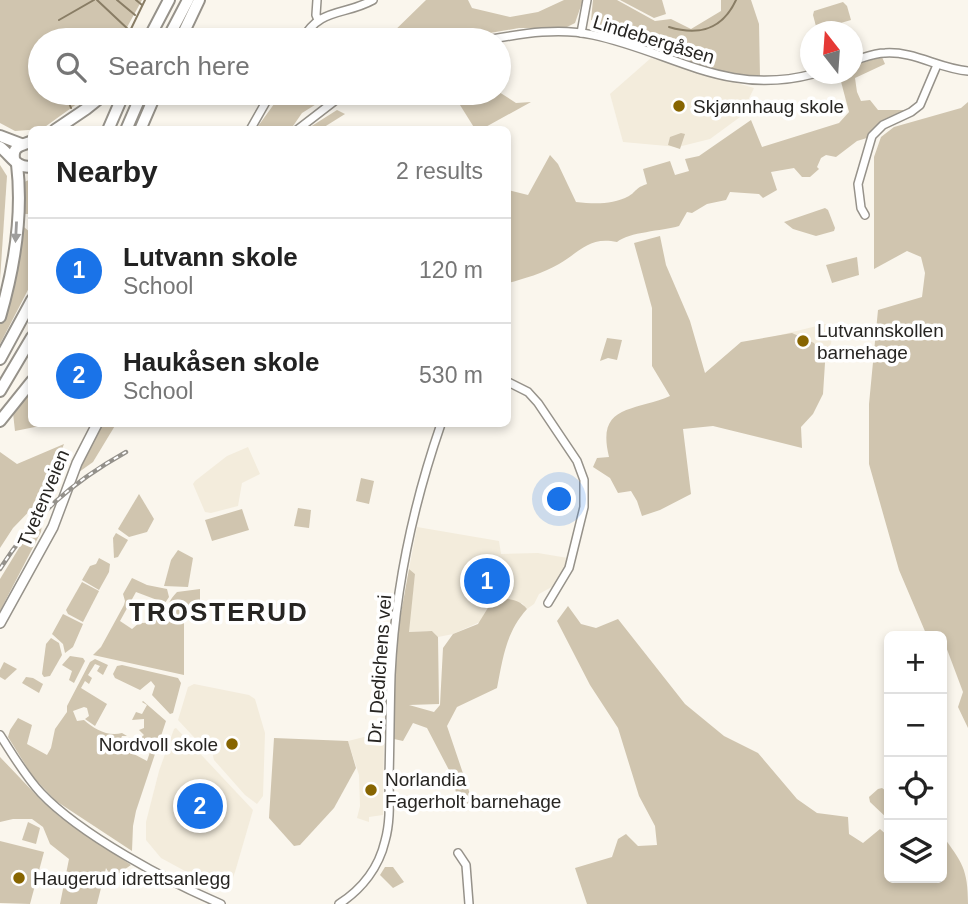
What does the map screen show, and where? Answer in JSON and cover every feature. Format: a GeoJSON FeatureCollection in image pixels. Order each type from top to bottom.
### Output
{"type":"FeatureCollection","features":[{"type":"Feature","properties":{"kind":"highway"},"geometry":{"type":"LineString","coordinates":[[154,28],[169,0]]}},
{"type":"Feature","properties":{"kind":"highway"},"geometry":{"type":"LineString","coordinates":[[173,28],[188,0]]}},
{"type":"Feature","properties":{"kind":"highway"},"geometry":{"type":"LineString","coordinates":[[186,28],[199,0]]}},
{"type":"Feature","properties":{"kind":"highway"},"geometry":{"type":"LineString","coordinates":[[61,126],[91,105]]}},
{"type":"Feature","properties":{"kind":"highway"},"geometry":{"type":"LineString","coordinates":[[109,126],[118,105]]}},
{"type":"Feature","properties":{"kind":"highway"},"geometry":{"type":"LineString","coordinates":[[128,126],[137,105]]}},
{"type":"Feature","properties":{"kind":"highway"},"geometry":{"type":"LineString","coordinates":[[142,126],[151,105]]}},
{"type":"Feature","properties":{"kind":"highway"},"geometry":{"type":"LineString","coordinates":[[0,136],[28,143]]}},
{"type":"Feature","properties":{"kind":"highway"},"geometry":{"type":"LineString","coordinates":[[0,317],[12,272],[15,247],[16,149],[28,143]]}},
{"type":"Feature","properties":{"kind":"highway"},"geometry":{"type":"LineString","coordinates":[[0,147],[15,161],[28,166]]}},
{"type":"Feature","properties":{"kind":"highway"},"geometry":{"type":"LineString","coordinates":[[0,359],[28,307]]}},
{"type":"Feature","properties":{"kind":"highway"},"geometry":{"type":"LineString","coordinates":[[0,391],[28,344]]}},
{"type":"Feature","properties":{"kind":"highway"},"geometry":{"type":"LineString","coordinates":[[0,421],[28,386]]}},
{"type":"Feature","properties":{"kind":"main road","name":"Tvetenveien"},"geometry":{"type":"LineString","coordinates":[[0,623],[53,527],[77,463],[95,427]]}},
{"type":"Feature","properties":{"kind":"street"},"geometry":{"type":"LineString","coordinates":[[317,0],[318,20]]}},
{"type":"Feature","properties":{"kind":"street"},"geometry":{"type":"LineString","coordinates":[[310,28],[330,13],[356,9],[373,0]]}},
{"type":"Feature","properties":{"kind":"street"},"geometry":{"type":"LineString","coordinates":[[581,33],[587,0]]}},
{"type":"Feature","properties":{"kind":"street","name":"Lindebergåsen"},"geometry":{"type":"LineString","coordinates":[[511,36],[537,32],[581,33],[615,40],[696,70],[730,78],[762,81],[800,77]]}},
{"type":"Feature","properties":{"kind":"street"},"geometry":{"type":"LineString","coordinates":[[863,58],[887,52],[968,71]]}},
{"type":"Feature","properties":{"kind":"street"},"geometry":{"type":"LineString","coordinates":[[865,215],[861,208],[858,184],[872,136],[883,125],[920,105],[937,65]]}},
{"type":"Feature","properties":{"kind":"street"},"geometry":{"type":"LineString","coordinates":[[252,126],[264,105]]}},
{"type":"Feature","properties":{"kind":"street"},"geometry":{"type":"LineString","coordinates":[[302,126],[329,105]]}},
{"type":"Feature","properties":{"kind":"street"},"geometry":{"type":"LineString","coordinates":[[511,384],[528,392],[538,403],[573,454],[583,477],[584,507],[569,568],[548,603]]}},
{"type":"Feature","properties":{"kind":"street","name":"Dr. Dedichens vei"},"geometry":{"type":"LineString","coordinates":[[339,904],[368,877],[379,859],[386,838],[389,814],[391,677],[396,616],[416,509],[440,427]]}},
{"type":"Feature","properties":{"kind":"street"},"geometry":{"type":"LineString","coordinates":[[0,736],[41,793],[80,826],[152,869],[221,904]]}},
{"type":"Feature","properties":{"kind":"street"},"geometry":{"type":"LineString","coordinates":[[458,853],[466,865],[469,904]]}},
{"type":"Feature","properties":{"kind":"shaded area"},"geometry":{"type":"Polygon","coordinates":[[[0,0],[142,0],[127,28],[28,28],[28,105],[75,105],[46,126],[28,126],[28,130],[15,131],[0,123],[0,0]]]}},
{"type":"Feature","properties":{"kind":"shaded area"},"geometry":{"type":"Polygon","coordinates":[[[426,0],[468,0],[472,8],[510,17],[538,12],[564,0],[583,0],[575,23],[565,28],[397,28],[426,0]]]}},
{"type":"Feature","properties":{"kind":"shaded area"},"geometry":{"type":"Polygon","coordinates":[[[593,0],[617,0],[655,21],[671,19],[691,29],[721,11],[721,0],[751,0],[759,24],[760,77],[723,73],[597,30],[598,22],[591,20],[593,0]]]}},
{"type":"Feature","properties":{"kind":"shaded area"},"geometry":{"type":"Polygon","coordinates":[[[620,0],[662,0],[666,14],[654,18],[620,0]]]}},
{"type":"Feature","properties":{"kind":"shaded area"},"geometry":{"type":"Polygon","coordinates":[[[843,2],[851,20],[815,21],[814,11],[843,2]]]}},
{"type":"Feature","properties":{"kind":"shaded area"},"geometry":{"type":"Polygon","coordinates":[[[882,57],[885,64],[863,74],[863,62],[882,57]]]}},
{"type":"Feature","properties":{"kind":"shaded area","name":"Skjønnhaug skole"},"geometry":{"type":"Polygon","coordinates":[[[651,58],[754,88],[740,117],[710,139],[678,147],[623,142],[610,94],[651,58]]]}},
{"type":"Feature","properties":{"kind":"shaded area"},"geometry":{"type":"Polygon","coordinates":[[[842,84],[856,84],[861,101],[870,100],[878,110],[908,110],[881,121],[867,138],[857,141],[836,157],[826,155],[821,158],[817,167],[819,169],[810,177],[802,177],[794,168],[771,172],[777,190],[763,198],[759,194],[730,192],[726,200],[707,204],[692,213],[687,212],[679,226],[637,234],[617,242],[592,243],[553,267],[511,282],[511,191],[528,195],[550,155],[558,164],[576,202],[610,202],[629,196],[647,184],[643,169],[670,161],[675,175],[689,171],[685,159],[699,156],[751,120],[762,147],[839,123],[849,112],[842,84]]]}},
{"type":"Feature","properties":{"kind":"shaded area"},"geometry":{"type":"Polygon","coordinates":[[[511,100],[516,103],[531,102],[487,126],[473,126],[460,105],[511,105],[511,100]]]}},
{"type":"Feature","properties":{"kind":"shaded area"},"geometry":{"type":"Polygon","coordinates":[[[968,102],[968,728],[958,707],[963,692],[947,649],[947,631],[925,631],[899,570],[869,464],[869,404],[878,310],[922,297],[925,273],[921,257],[907,251],[874,269],[874,157],[881,137],[894,127],[961,108],[968,102]]]}},
{"type":"Feature","properties":{"kind":"shaded area"},"geometry":{"type":"Polygon","coordinates":[[[273,105],[315,105],[302,113],[293,126],[258,126],[273,105]]]}},
{"type":"Feature","properties":{"kind":"shaded area"},"geometry":{"type":"Polygon","coordinates":[[[337,110],[345,114],[326,126],[312,126],[337,110]]]}},
{"type":"Feature","properties":{"kind":"shaded area"},"geometry":{"type":"Polygon","coordinates":[[[685,134],[680,149],[668,145],[670,137],[685,134]]]}},
{"type":"Feature","properties":{"kind":"shaded area"},"geometry":{"type":"Polygon","coordinates":[[[0,165],[7,176],[0,280],[0,165]]]}},
{"type":"Feature","properties":{"kind":"shaded area"},"geometry":{"type":"Polygon","coordinates":[[[28,180],[28,214],[20,214],[22,183],[28,180]]]}},
{"type":"Feature","properties":{"kind":"shaded area"},"geometry":{"type":"Polygon","coordinates":[[[825,208],[834,231],[816,236],[793,229],[784,222],[825,208]]]}},
{"type":"Feature","properties":{"kind":"shaded area"},"geometry":{"type":"Polygon","coordinates":[[[18,222],[28,230],[28,290],[0,344],[0,320],[18,222]]]}},
{"type":"Feature","properties":{"kind":"shaded area"},"geometry":{"type":"Polygon","coordinates":[[[660,236],[666,265],[690,321],[705,373],[741,342],[792,333],[814,343],[825,363],[823,394],[813,414],[801,427],[802,448],[713,426],[683,429],[691,494],[642,516],[631,491],[618,493],[610,478],[593,467],[597,458],[609,457],[606,440],[608,427],[613,419],[631,408],[670,396],[652,366],[652,308],[634,243],[660,236]]]}},
{"type":"Feature","properties":{"kind":"shaded area"},"geometry":{"type":"Polygon","coordinates":[[[857,257],[859,275],[832,283],[826,265],[857,257]]]}},
{"type":"Feature","properties":{"kind":"shaded area","name":"Lutvannskollen barnehage"},"geometry":{"type":"Polygon","coordinates":[[[825,324],[833,326],[831,344],[819,357],[772,337],[825,324]]]}},
{"type":"Feature","properties":{"kind":"shaded area"},"geometry":{"type":"Polygon","coordinates":[[[607,338],[622,340],[617,360],[608,358],[600,361],[607,338]]]}},
{"type":"Feature","properties":{"kind":"shaded area"},"geometry":{"type":"Polygon","coordinates":[[[28,391],[28,427],[35,427],[15,431],[13,413],[28,391]]]}},
{"type":"Feature","properties":{"kind":"shaded area"},"geometry":{"type":"Polygon","coordinates":[[[101,427],[114,427],[93,462],[79,472],[101,427]]]}},
{"type":"Feature","properties":{"kind":"shaded area"},"geometry":{"type":"Polygon","coordinates":[[[64,444],[44,496],[13,528],[0,548],[0,452],[17,464],[64,444]]]}},
{"type":"Feature","properties":{"kind":"shaded area"},"geometry":{"type":"Polygon","coordinates":[[[248,447],[260,474],[242,483],[238,506],[205,512],[193,484],[227,456],[248,447]]]}},
{"type":"Feature","properties":{"kind":"shaded area"},"geometry":{"type":"Polygon","coordinates":[[[361,478],[374,481],[369,504],[356,501],[361,478]]]}},
{"type":"Feature","properties":{"kind":"shaded area"},"geometry":{"type":"Polygon","coordinates":[[[139,494],[154,519],[147,532],[129,537],[118,529],[139,494]]]}},
{"type":"Feature","properties":{"kind":"shaded area"},"geometry":{"type":"Polygon","coordinates":[[[298,508],[311,510],[309,528],[294,526],[298,508]]]}},
{"type":"Feature","properties":{"kind":"shaded area"},"geometry":{"type":"Polygon","coordinates":[[[242,509],[249,530],[212,541],[205,520],[242,509]]]}},
{"type":"Feature","properties":{"kind":"shaded area"},"geometry":{"type":"Polygon","coordinates":[[[43,516],[41,532],[0,611],[0,579],[30,530],[43,516]]]}},
{"type":"Feature","properties":{"kind":"shaded area"},"geometry":{"type":"Polygon","coordinates":[[[417,527],[499,541],[501,554],[538,553],[568,558],[557,584],[539,594],[534,604],[527,609],[522,603],[453,634],[438,637],[432,631],[408,632],[415,574],[409,569],[417,527]]]}},
{"type":"Feature","properties":{"kind":"shaded area"},"geometry":{"type":"Polygon","coordinates":[[[116,533],[128,540],[118,557],[114,558],[113,538],[116,533]]]}},
{"type":"Feature","properties":{"kind":"shaded area"},"geometry":{"type":"Polygon","coordinates":[[[178,550],[193,558],[188,587],[164,586],[171,560],[178,550]]]}},
{"type":"Feature","properties":{"kind":"shaded area"},"geometry":{"type":"Polygon","coordinates":[[[99,558],[110,564],[109,572],[99,590],[82,580],[90,566],[96,564],[99,558]]]}},
{"type":"Feature","properties":{"kind":"shaded area"},"geometry":{"type":"Polygon","coordinates":[[[409,569],[415,574],[409,632],[432,631],[438,637],[439,704],[409,705],[434,712],[440,705],[443,648],[453,634],[478,624],[494,598],[516,601],[527,609],[510,636],[497,688],[457,707],[447,726],[472,800],[461,809],[450,772],[427,728],[413,723],[403,741],[394,739],[395,646],[409,569]]]}},
{"type":"Feature","properties":{"kind":"shaded area"},"geometry":{"type":"Polygon","coordinates":[[[132,578],[147,585],[167,589],[169,597],[165,603],[136,592],[120,621],[132,629],[139,623],[160,618],[177,592],[200,589],[200,607],[194,608],[193,612],[187,611],[184,619],[184,675],[93,655],[101,647],[124,605],[123,594],[132,578]]]}},
{"type":"Feature","properties":{"kind":"shaded area"},"geometry":{"type":"Polygon","coordinates":[[[82,582],[99,591],[83,622],[68,614],[66,610],[82,582]]]}},
{"type":"Feature","properties":{"kind":"shaded area"},"geometry":{"type":"Polygon","coordinates":[[[568,606],[581,624],[596,628],[618,619],[685,704],[724,736],[758,753],[797,799],[817,813],[848,817],[849,834],[863,843],[880,829],[884,833],[884,883],[947,883],[947,842],[965,874],[968,904],[587,904],[575,868],[612,857],[618,839],[626,834],[638,846],[657,845],[655,826],[639,796],[618,728],[590,685],[557,621],[568,606]]]}},
{"type":"Feature","properties":{"kind":"shaded area"},"geometry":{"type":"Polygon","coordinates":[[[63,614],[83,624],[73,647],[65,653],[63,644],[52,634],[63,614]]]}},
{"type":"Feature","properties":{"kind":"shaded area"},"geometry":{"type":"Polygon","coordinates":[[[51,638],[59,643],[62,655],[50,676],[44,677],[42,674],[46,644],[51,638]]]}},
{"type":"Feature","properties":{"kind":"shaded area"},"geometry":{"type":"Polygon","coordinates":[[[70,656],[83,658],[85,661],[74,683],[69,680],[72,671],[62,665],[70,656]]]}},
{"type":"Feature","properties":{"kind":"shaded area"},"geometry":{"type":"Polygon","coordinates":[[[95,659],[108,665],[103,675],[97,671],[100,666],[95,664],[88,675],[92,678],[89,684],[85,681],[81,688],[107,704],[95,726],[85,719],[89,716],[87,708],[84,707],[73,711],[77,721],[84,720],[106,733],[122,733],[127,736],[122,736],[116,749],[125,754],[128,749],[124,746],[129,737],[138,742],[130,752],[147,761],[151,749],[138,740],[144,735],[139,730],[144,728],[144,719],[132,720],[136,712],[142,714],[147,705],[143,701],[166,721],[136,811],[132,851],[56,801],[33,777],[8,737],[18,718],[32,725],[27,744],[47,755],[55,729],[67,712],[67,706],[90,662],[95,659]]]}},
{"type":"Feature","properties":{"kind":"shaded area"},"geometry":{"type":"Polygon","coordinates":[[[4,662],[17,669],[5,680],[0,677],[4,662]]]}},
{"type":"Feature","properties":{"kind":"shaded area"},"geometry":{"type":"Polygon","coordinates":[[[117,666],[178,678],[181,683],[173,713],[170,714],[152,695],[155,686],[151,681],[140,690],[115,678],[113,674],[117,666]]]}},
{"type":"Feature","properties":{"kind":"shaded area"},"geometry":{"type":"Polygon","coordinates":[[[26,677],[43,684],[39,693],[22,683],[26,677]]]}},
{"type":"Feature","properties":{"kind":"shaded area","name":"Nordvoll skole"},"geometry":{"type":"Polygon","coordinates":[[[194,684],[249,695],[255,699],[265,733],[263,796],[257,804],[245,795],[214,760],[211,748],[204,748],[178,720],[188,687],[194,684]]]}},
{"type":"Feature","properties":{"kind":"shaded area"},"geometry":{"type":"Polygon","coordinates":[[[176,728],[253,810],[235,872],[231,883],[226,887],[161,858],[146,840],[146,822],[159,771],[176,728]]]}},
{"type":"Feature","properties":{"kind":"shaded area","name":"Norlandia Fagerholt barnehage"},"geometry":{"type":"Polygon","coordinates":[[[384,732],[383,815],[369,817],[369,822],[357,818],[360,806],[359,775],[348,741],[384,732]]]}},
{"type":"Feature","properties":{"kind":"shaded area"},"geometry":{"type":"Polygon","coordinates":[[[274,738],[348,741],[356,768],[334,808],[300,845],[294,846],[269,818],[274,738]]]}},
{"type":"Feature","properties":{"kind":"shaded area"},"geometry":{"type":"Polygon","coordinates":[[[0,757],[60,817],[131,865],[112,878],[106,868],[97,904],[60,904],[69,859],[50,844],[43,827],[32,819],[0,822],[0,757]]]}},
{"type":"Feature","properties":{"kind":"shaded area"},"geometry":{"type":"Polygon","coordinates":[[[878,789],[884,789],[884,815],[870,802],[869,797],[878,789]]]}},
{"type":"Feature","properties":{"kind":"shaded area"},"geometry":{"type":"Polygon","coordinates":[[[28,822],[40,828],[36,844],[22,840],[28,822]]]}},
{"type":"Feature","properties":{"kind":"shaded area","name":"Haugerud idrettsanlegg"},"geometry":{"type":"Polygon","coordinates":[[[0,841],[44,852],[30,904],[0,903],[0,841]]]}},
{"type":"Feature","properties":{"kind":"shaded area"},"geometry":{"type":"Polygon","coordinates":[[[385,867],[393,867],[404,882],[393,888],[380,875],[385,867]]]}},
{"type":"Feature","properties":{"kind":"waterway"},"geometry":{"type":"LineString","coordinates":[[59,20],[94,0]]}},
{"type":"Feature","properties":{"kind":"waterway"},"geometry":{"type":"LineString","coordinates":[[97,0],[127,28]]}},
{"type":"Feature","properties":{"kind":"waterway"},"geometry":{"type":"LineString","coordinates":[[117,0],[135,15]]}},
{"type":"Feature","properties":{"kind":"waterway"},"geometry":{"type":"LineString","coordinates":[[136,0],[142,5]]}},
{"type":"Feature","properties":{"kind":"waterway"},"geometry":{"type":"LineString","coordinates":[[131,28],[145,0]]}},
{"type":"Feature","properties":{"kind":"waterway"},"geometry":{"type":"LineString","coordinates":[[669,27],[690,31],[708,28],[724,18],[736,0]]}},
{"type":"Feature","properties":{"kind":"waterway"},"geometry":{"type":"LineString","coordinates":[[926,339],[933,329]]}},
{"type":"Feature","properties":{"kind":"railway"},"geometry":{"type":"LineString","coordinates":[[0,569],[26,532],[55,502],[88,476],[126,452]]}},
{"type":"Feature","properties":{"kind":"place","name":"Skjønnhaug skole"},"geometry":{"type":"Point","coordinates":[679,106]}},
{"type":"Feature","properties":{"kind":"place","name":"Lutvannskollen barnehage"},"geometry":{"type":"Point","coordinates":[803,341]}},
{"type":"Feature","properties":{"kind":"place","name":"Lutvann skole"},"geometry":{"type":"Point","coordinates":[487,581]}},
{"type":"Feature","properties":{"kind":"place","name":"Nordvoll skole"},"geometry":{"type":"Point","coordinates":[232,744]}},
{"type":"Feature","properties":{"kind":"place","name":"Norlandia Fagerholt barnehage"},"geometry":{"type":"Point","coordinates":[371,790]}},
{"type":"Feature","properties":{"kind":"place","name":"Haukåsen skole"},"geometry":{"type":"Point","coordinates":[200,806]}},
{"type":"Feature","properties":{"kind":"place","name":"Haugerud idrettsanlegg"},"geometry":{"type":"Point","coordinates":[19,878]}},
{"type":"Feature","properties":{"kind":"district","name":"TROSTERUD"},"geometry":{"type":"Point","coordinates":[219,612]}}]}
